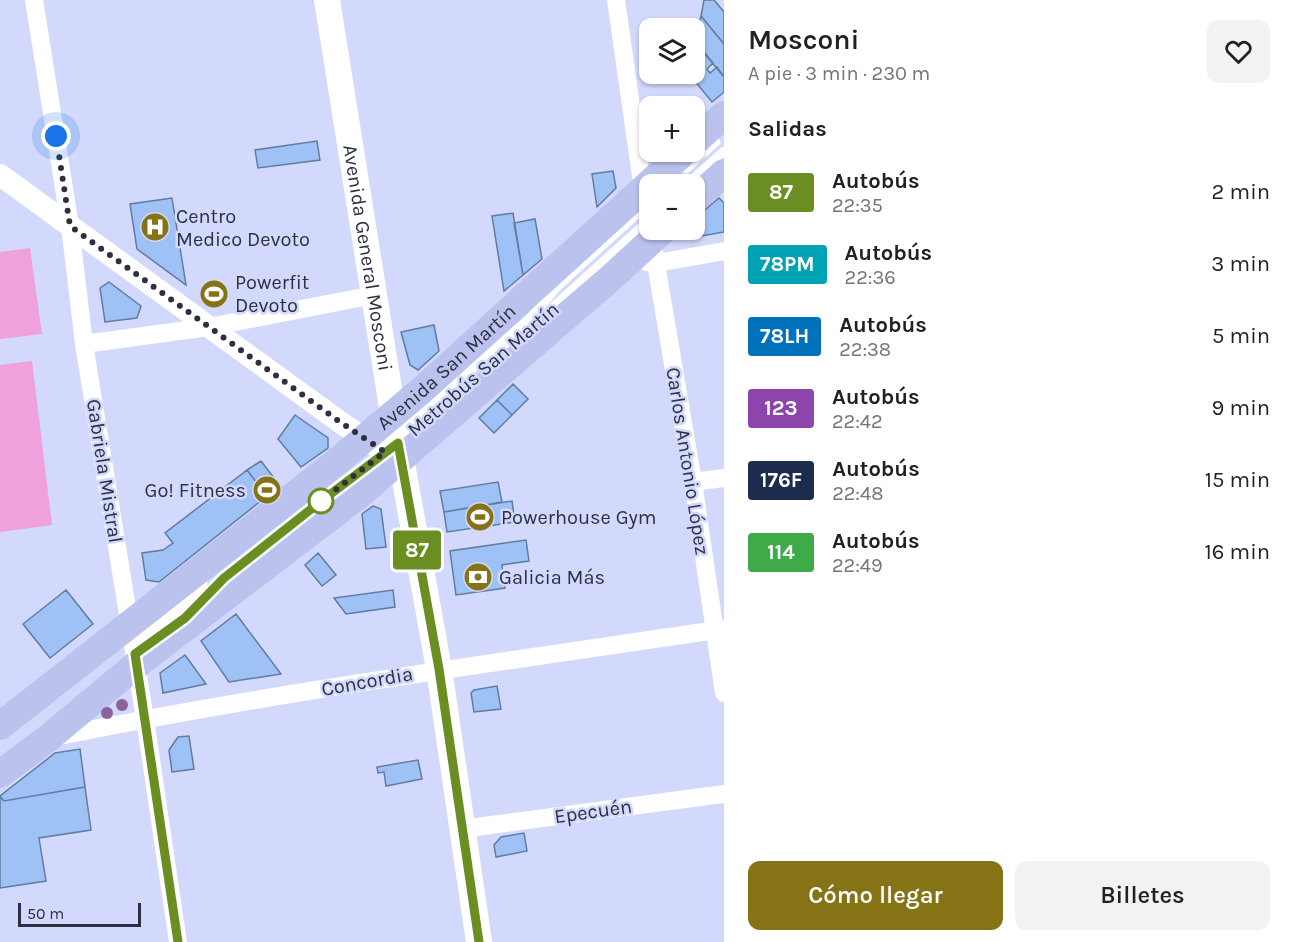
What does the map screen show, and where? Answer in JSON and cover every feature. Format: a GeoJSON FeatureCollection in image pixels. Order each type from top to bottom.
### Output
{"type":"FeatureCollection","features":[{"type":"Feature","properties":{"kind":"main road","name":"Avenida General Mosconi"},"geometry":{"type":"LineString","coordinates":[[327,0],[374,295],[387,441],[439,669],[479,942]]}},
{"type":"Feature","properties":{"kind":"main road"},"geometry":{"type":"LineString","coordinates":[[705,132],[724,115]]}},
{"type":"Feature","properties":{"kind":"main road"},"geometry":{"type":"LineString","coordinates":[[705,190],[724,173]]}},
{"type":"Feature","properties":{"kind":"main road","name":"Avenida San Martín"},"geometry":{"type":"LineString","coordinates":[[0,774],[47,739],[129,650],[334,464],[387,441],[639,234]]}},
{"type":"Feature","properties":{"kind":"main road","name":"Avenida San Martín"},"geometry":{"type":"LineString","coordinates":[[0,726],[129,650],[354,499],[387,441],[639,234]]}},
{"type":"Feature","properties":{"kind":"street","name":"Gabriela Mistral"},"geometry":{"type":"LineString","coordinates":[[34,0],[70,226],[84,344],[129,650],[145,719],[178,942]]}},
{"type":"Feature","properties":{"kind":"street","name":"Carlos Antonio López"},"geometry":{"type":"LineString","coordinates":[[616,0],[641,174]]}},
{"type":"Feature","properties":{"kind":"street"},"geometry":{"type":"LineString","coordinates":[[0,175],[209,327],[387,441]]}},
{"type":"Feature","properties":{"kind":"street","name":"Carlos Antonio López"},"geometry":{"type":"LineString","coordinates":[[651,240],[719,630],[724,693]]}},
{"type":"Feature","properties":{"kind":"street"},"geometry":{"type":"LineString","coordinates":[[691,240],[724,251]]}},
{"type":"Feature","properties":{"kind":"street"},"geometry":{"type":"LineString","coordinates":[[84,344],[209,327],[374,295]]}},
{"type":"Feature","properties":{"kind":"street"},"geometry":{"type":"LineString","coordinates":[[693,482],[724,478]]}},
{"type":"Feature","properties":{"kind":"street","name":"Concordia"},"geometry":{"type":"LineString","coordinates":[[47,739],[145,719],[439,669],[719,630]]}},
{"type":"Feature","properties":{"kind":"street","name":"Epecuén"},"geometry":{"type":"LineString","coordinates":[[461,829],[724,794]]}},
{"type":"Feature","properties":{"kind":"lane"},"geometry":{"type":"LineString","coordinates":[[680,165],[724,134]]}},
{"type":"Feature","properties":{"kind":"lane"},"geometry":{"type":"LineString","coordinates":[[698,174],[724,151]]}},
{"type":"Feature","properties":{"kind":"lane"},"geometry":{"type":"LineString","coordinates":[[341,473],[387,441]]}},
{"type":"Feature","properties":{"kind":"lane"},"geometry":{"type":"LineString","coordinates":[[207,578],[186,603],[129,650],[154,618],[207,578]]}},
{"type":"Feature","properties":{"kind":"shaded area"},"geometry":{"type":"Polygon","coordinates":[[[30,248],[42,334],[0,339],[0,252],[30,248]]]}},
{"type":"Feature","properties":{"kind":"shaded area"},"geometry":{"type":"Polygon","coordinates":[[[32,361],[52,525],[0,532],[0,365],[32,361]]]}},
{"type":"Feature","properties":{"kind":"building"},"geometry":{"type":"Polygon","coordinates":[[[704,0],[714,0],[724,12],[724,44],[705,18],[701,16],[704,0]]]}},
{"type":"Feature","properties":{"kind":"building"},"geometry":{"type":"Polygon","coordinates":[[[705,21],[724,44],[724,77],[705,54],[705,21]]]}},
{"type":"Feature","properties":{"kind":"building"},"geometry":{"type":"Polygon","coordinates":[[[705,53],[713,63],[707,69],[710,73],[717,67],[724,77],[724,92],[712,102],[697,84],[705,84],[705,53]]]}},
{"type":"Feature","properties":{"kind":"building"},"geometry":{"type":"Polygon","coordinates":[[[317,141],[320,160],[258,168],[255,150],[317,141]]]}},
{"type":"Feature","properties":{"kind":"building"},"geometry":{"type":"Polygon","coordinates":[[[613,171],[616,188],[597,207],[592,174],[613,171]]]}},
{"type":"Feature","properties":{"kind":"building","name":"Centro Medico Devoto"},"geometry":{"type":"Polygon","coordinates":[[[172,198],[186,285],[137,249],[130,204],[172,198]]]}},
{"type":"Feature","properties":{"kind":"building"},"geometry":{"type":"Polygon","coordinates":[[[719,198],[724,203],[724,232],[705,235],[705,210],[719,198]]]}},
{"type":"Feature","properties":{"kind":"building"},"geometry":{"type":"Polygon","coordinates":[[[513,213],[523,275],[504,291],[492,216],[513,213]]]}},
{"type":"Feature","properties":{"kind":"building"},"geometry":{"type":"Polygon","coordinates":[[[535,219],[542,259],[523,275],[514,223],[535,219]]]}},
{"type":"Feature","properties":{"kind":"building"},"geometry":{"type":"Polygon","coordinates":[[[109,282],[141,306],[137,318],[105,322],[100,288],[109,282]]]}},
{"type":"Feature","properties":{"kind":"building"},"geometry":{"type":"Polygon","coordinates":[[[434,325],[439,351],[418,370],[410,365],[401,332],[434,325]]]}},
{"type":"Feature","properties":{"kind":"building"},"geometry":{"type":"Polygon","coordinates":[[[513,384],[528,399],[512,415],[497,400],[513,384]]]}},
{"type":"Feature","properties":{"kind":"building"},"geometry":{"type":"Polygon","coordinates":[[[497,400],[512,415],[494,433],[479,418],[497,400]]]}},
{"type":"Feature","properties":{"kind":"building"},"geometry":{"type":"Polygon","coordinates":[[[295,415],[328,438],[328,448],[301,467],[278,439],[295,415]]]}},
{"type":"Feature","properties":{"kind":"building"},"geometry":{"type":"Polygon","coordinates":[[[261,461],[281,487],[267,496],[247,470],[261,461]]]}},
{"type":"Feature","properties":{"kind":"building"},"geometry":{"type":"Polygon","coordinates":[[[247,470],[267,496],[159,582],[146,580],[142,553],[163,550],[173,543],[165,533],[247,470]]]}},
{"type":"Feature","properties":{"kind":"building"},"geometry":{"type":"Polygon","coordinates":[[[498,482],[502,502],[444,512],[440,491],[498,482]]]}},
{"type":"Feature","properties":{"kind":"building","name":"Powerhouse Gym"},"geometry":{"type":"Polygon","coordinates":[[[512,501],[515,522],[447,532],[444,512],[512,501]]]}},
{"type":"Feature","properties":{"kind":"building"},"geometry":{"type":"Polygon","coordinates":[[[373,506],[381,509],[386,547],[366,549],[362,514],[373,506]]]}},
{"type":"Feature","properties":{"kind":"building","name":"Galicia Más"},"geometry":{"type":"Polygon","coordinates":[[[526,540],[529,561],[502,565],[505,588],[456,595],[450,551],[526,540]]]}},
{"type":"Feature","properties":{"kind":"building"},"geometry":{"type":"Polygon","coordinates":[[[318,553],[336,575],[322,586],[305,565],[318,553]]]}},
{"type":"Feature","properties":{"kind":"building"},"geometry":{"type":"Polygon","coordinates":[[[66,590],[93,624],[50,658],[23,624],[66,590]]]}},
{"type":"Feature","properties":{"kind":"building"},"geometry":{"type":"Polygon","coordinates":[[[393,590],[395,607],[346,614],[334,598],[393,590]]]}},
{"type":"Feature","properties":{"kind":"building"},"geometry":{"type":"Polygon","coordinates":[[[236,614],[281,674],[229,682],[201,641],[236,614]]]}},
{"type":"Feature","properties":{"kind":"building"},"geometry":{"type":"Polygon","coordinates":[[[185,655],[206,684],[163,693],[160,673],[185,655]]]}},
{"type":"Feature","properties":{"kind":"building"},"geometry":{"type":"Polygon","coordinates":[[[497,686],[501,709],[474,712],[471,693],[474,690],[497,686]]]}},
{"type":"Feature","properties":{"kind":"building"},"geometry":{"type":"Polygon","coordinates":[[[189,736],[194,769],[172,772],[169,750],[178,737],[189,736]]]}},
{"type":"Feature","properties":{"kind":"building"},"geometry":{"type":"Polygon","coordinates":[[[80,749],[85,787],[4,801],[0,796],[55,753],[80,749]]]}},
{"type":"Feature","properties":{"kind":"building"},"geometry":{"type":"Polygon","coordinates":[[[418,760],[422,779],[386,786],[384,772],[378,773],[377,767],[418,760]]]}},
{"type":"Feature","properties":{"kind":"building"},"geometry":{"type":"Polygon","coordinates":[[[85,787],[91,830],[39,838],[46,881],[0,888],[0,797],[4,801],[85,787]]]}},
{"type":"Feature","properties":{"kind":"building"},"geometry":{"type":"Polygon","coordinates":[[[524,833],[527,851],[496,857],[494,845],[501,837],[524,833]]]}},
{"type":"Feature","properties":{"kind":"bus line","name":"87"},"geometry":{"type":"LineString","coordinates":[[178,942],[135,654],[185,618],[224,578],[398,443],[439,669],[479,942]]}},
{"type":"Feature","properties":{"kind":"place","name":"Centro Medico Devoto"},"geometry":{"type":"Point","coordinates":[155,227]}},
{"type":"Feature","properties":{"kind":"place","name":"Powerfit Devoto"},"geometry":{"type":"Point","coordinates":[214,294]}},
{"type":"Feature","properties":{"kind":"place","name":"Go! Fitness"},"geometry":{"type":"Point","coordinates":[267,490]}},
{"type":"Feature","properties":{"kind":"place","name":"Powerhouse Gym"},"geometry":{"type":"Point","coordinates":[480,517]}},
{"type":"Feature","properties":{"kind":"place","name":"Galicia Más"},"geometry":{"type":"Point","coordinates":[478,577]}},
{"type":"Feature","properties":{"kind":"route"},"geometry":{"type":"LineString","coordinates":[[56,136],[70,226],[340,422],[385,452],[321,501]]}}]}
